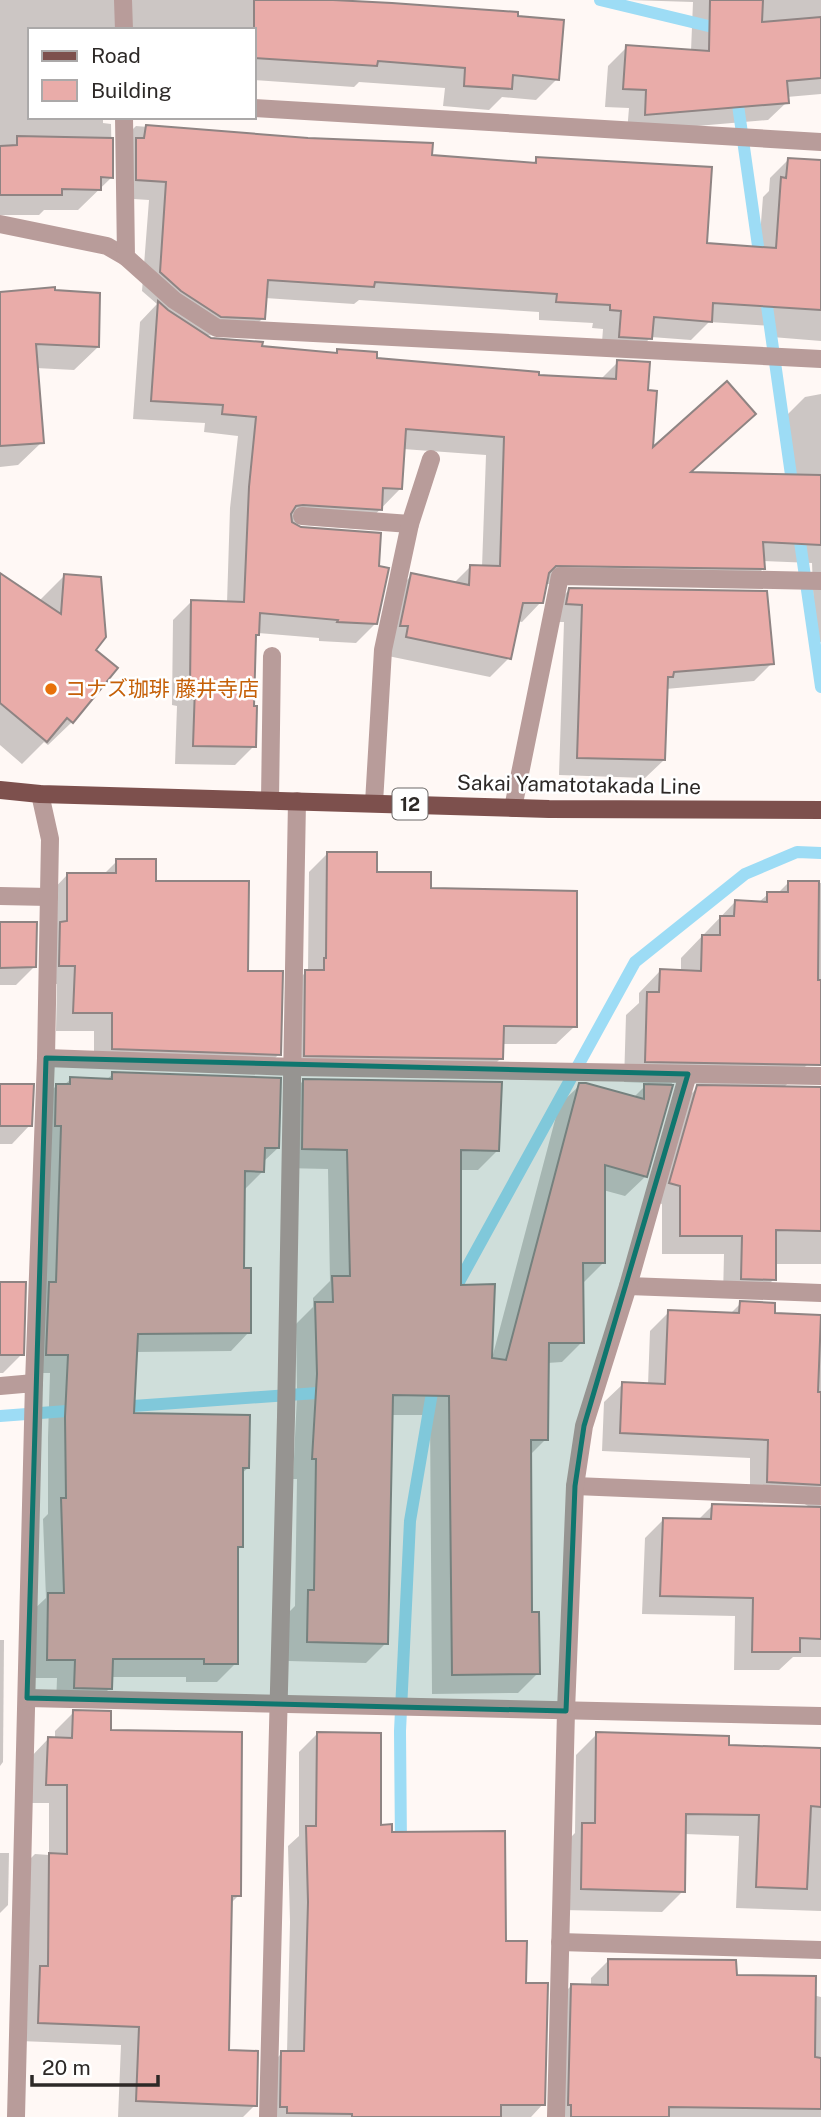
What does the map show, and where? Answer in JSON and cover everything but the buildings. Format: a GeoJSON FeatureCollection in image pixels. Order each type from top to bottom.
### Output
{"type":"FeatureCollection","features":[{"type":"Feature","properties":{"kind":"main road","name":"Sakai Yamatotakada Line"},"geometry":{"type":"LineString","coordinates":[[0,790],[40,794],[513,808],[821,810]]}},
{"type":"Feature","properties":{"kind":"street"},"geometry":{"type":"LineString","coordinates":[[123,0],[124,28]]}},
{"type":"Feature","properties":{"kind":"street"},"geometry":{"type":"LineString","coordinates":[[256,108],[821,142]]}},
{"type":"Feature","properties":{"kind":"street"},"geometry":{"type":"LineString","coordinates":[[124,119],[126,257]]}},
{"type":"Feature","properties":{"kind":"street"},"geometry":{"type":"LineString","coordinates":[[0,224],[107,246],[126,257],[174,300],[217,328],[821,359]]}},
{"type":"Feature","properties":{"kind":"street"},"geometry":{"type":"LineString","coordinates":[[374,803],[383,650],[410,524],[431,459]]}},
{"type":"Feature","properties":{"kind":"street"},"geometry":{"type":"LineString","coordinates":[[302,516],[410,524]]}},
{"type":"Feature","properties":{"kind":"street"},"geometry":{"type":"LineString","coordinates":[[513,808],[560,576],[821,580]]}},
{"type":"Feature","properties":{"kind":"street"},"geometry":{"type":"LineString","coordinates":[[270,800],[272,656]]}},
{"type":"Feature","properties":{"kind":"street"},"geometry":{"type":"LineString","coordinates":[[16,2117],[49,897],[50,839],[40,794]]}},
{"type":"Feature","properties":{"kind":"street"},"geometry":{"type":"LineString","coordinates":[[268,2117],[294,1067],[297,801]]}},
{"type":"Feature","properties":{"kind":"street"},"geometry":{"type":"LineString","coordinates":[[0,896],[49,897]]}},
{"type":"Feature","properties":{"kind":"street"},"geometry":{"type":"LineString","coordinates":[[46,1058],[294,1067],[821,1076]]}},
{"type":"Feature","properties":{"kind":"street"},"geometry":{"type":"LineString","coordinates":[[556,2117],[566,1711],[575,1486],[584,1426],[628,1286],[688,1074]]}},
{"type":"Feature","properties":{"kind":"street"},"geometry":{"type":"LineString","coordinates":[[628,1286],[821,1293]]}},
{"type":"Feature","properties":{"kind":"street"},"geometry":{"type":"LineString","coordinates":[[0,1386],[34,1383]]}},
{"type":"Feature","properties":{"kind":"street"},"geometry":{"type":"LineString","coordinates":[[575,1486],[821,1496]]}},
{"type":"Feature","properties":{"kind":"street"},"geometry":{"type":"LineString","coordinates":[[27,1698],[821,1716]]}},
{"type":"Feature","properties":{"kind":"street"},"geometry":{"type":"LineString","coordinates":[[560,1942],[821,1950]]}},
{"type":"Feature","properties":{"kind":"highlighted area"},"geometry":{"type":"Polygon","coordinates":[[[46,1058],[688,1074],[584,1426],[575,1486],[566,1711],[27,1698],[46,1058]]]}},
{"type":"Feature","properties":{"kind":"waterway"},"geometry":{"type":"LineString","coordinates":[[600,0],[725,30]]}},
{"type":"Feature","properties":{"kind":"waterway"},"geometry":{"type":"LineString","coordinates":[[736,91],[760,260]]}},
{"type":"Feature","properties":{"kind":"waterway"},"geometry":{"type":"LineString","coordinates":[[765,292],[793,489]]}},
{"type":"Feature","properties":{"kind":"waterway"},"geometry":{"type":"LineString","coordinates":[[798,528],[821,687]]}},
{"type":"Feature","properties":{"kind":"waterway"},"geometry":{"type":"LineString","coordinates":[[455,1293],[635,962],[745,874],[797,852],[821,853]]}},
{"type":"Feature","properties":{"kind":"waterway"},"geometry":{"type":"LineString","coordinates":[[401,1847],[400,1731],[410,1521],[434,1381]]}},
{"type":"Feature","properties":{"kind":"waterway"},"geometry":{"type":"LineString","coordinates":[[119,1407],[331,1392]]}},
{"type":"Feature","properties":{"kind":"waterway"},"geometry":{"type":"LineString","coordinates":[[0,1416],[80,1410]]}},
{"type":"Feature","properties":{"kind":"place","name":"コナズ珈琲 藤井寺店"},"geometry":{"type":"Point","coordinates":[51,689]}}]}
